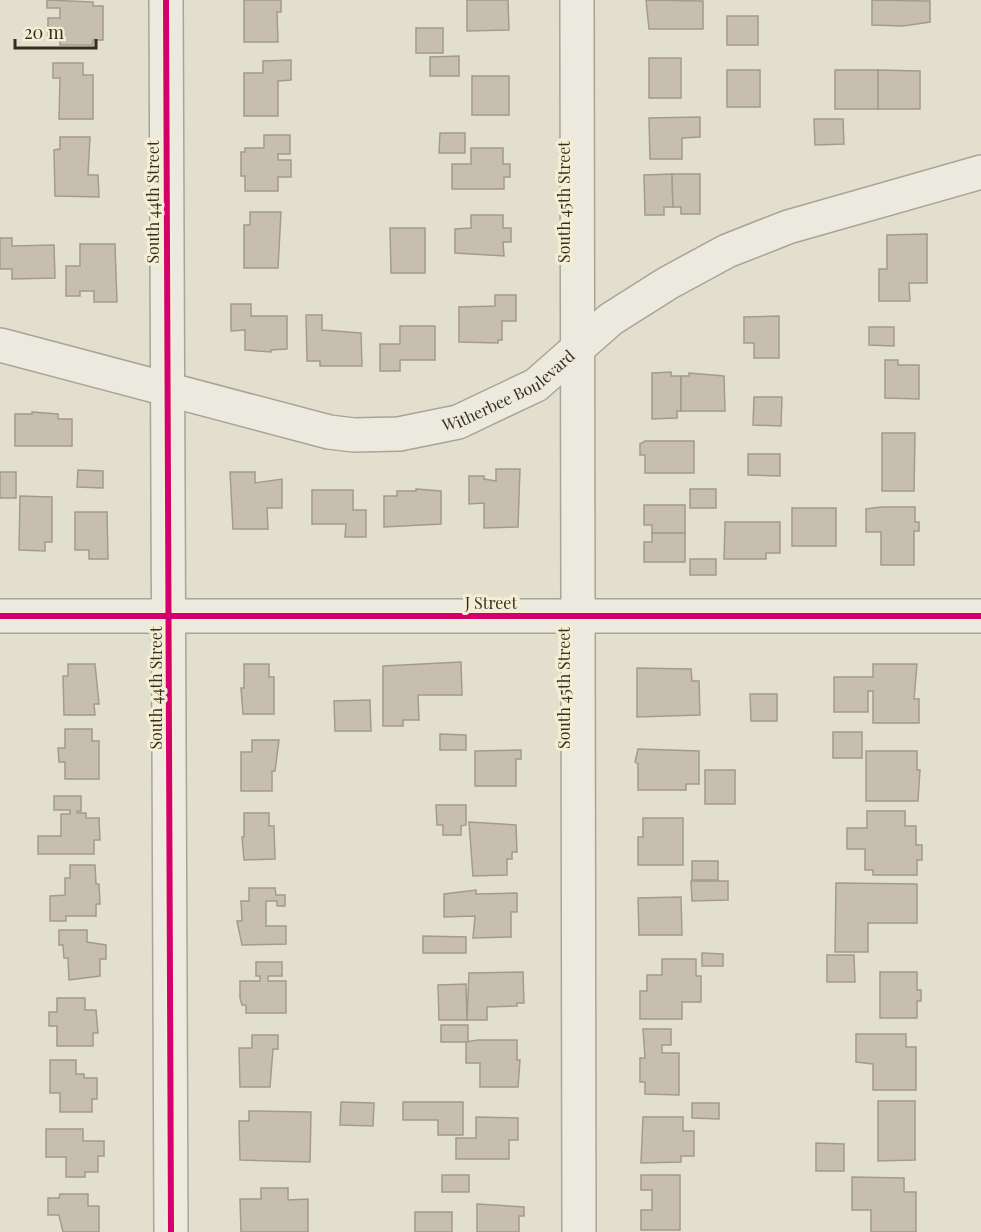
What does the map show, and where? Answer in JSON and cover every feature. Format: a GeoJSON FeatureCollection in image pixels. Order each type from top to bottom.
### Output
{"type":"FeatureCollection","features":[{"type":"Feature","properties":{"kind":"street","name":"South 44th Street"},"geometry":{"type":"LineString","coordinates":[[166,0],[171,1232]]}},
{"type":"Feature","properties":{"kind":"street","name":"South 45th Street"},"geometry":{"type":"LineString","coordinates":[[577,0],[579,1232]]}},
{"type":"Feature","properties":{"kind":"street","name":"Witherbee Boulevard"},"geometry":{"type":"LineString","coordinates":[[0,345],[329,432],[354,435],[399,434],[458,422],[536,385],[611,319],[668,284],[760,237],[816,218],[981,172]]}},
{"type":"Feature","properties":{"kind":"street","name":"J Street"},"geometry":{"type":"LineString","coordinates":[[0,616],[981,616]]}},
{"type":"Feature","properties":{"kind":"building"},"geometry":{"type":"Polygon","coordinates":[[[47,0],[93,2],[93,6],[103,6],[103,40],[93,40],[93,45],[60,45],[60,38],[48,38],[48,18],[60,18],[60,8],[47,8],[47,0]]]}},
{"type":"Feature","properties":{"kind":"building"},"geometry":{"type":"Polygon","coordinates":[[[244,0],[281,0],[281,12],[277,12],[278,42],[244,42],[244,0]]]}},
{"type":"Feature","properties":{"kind":"building"},"geometry":{"type":"Polygon","coordinates":[[[467,0],[508,0],[509,30],[467,31],[467,0]]]}},
{"type":"Feature","properties":{"kind":"building"},"geometry":{"type":"Polygon","coordinates":[[[646,0],[703,1],[703,29],[649,29],[646,0]]]}},
{"type":"Feature","properties":{"kind":"building"},"geometry":{"type":"Polygon","coordinates":[[[872,0],[930,1],[930,22],[903,26],[872,25],[872,0]]]}},
{"type":"Feature","properties":{"kind":"building"},"geometry":{"type":"Polygon","coordinates":[[[727,16],[758,16],[758,45],[727,45],[727,16]]]}},
{"type":"Feature","properties":{"kind":"building"},"geometry":{"type":"Polygon","coordinates":[[[416,28],[443,28],[443,53],[416,53],[416,28]]]}},
{"type":"Feature","properties":{"kind":"building"},"geometry":{"type":"Polygon","coordinates":[[[459,56],[459,76],[430,76],[430,57],[459,56]]]}},
{"type":"Feature","properties":{"kind":"building"},"geometry":{"type":"Polygon","coordinates":[[[649,58],[681,58],[681,98],[649,98],[649,58]]]}},
{"type":"Feature","properties":{"kind":"building"},"geometry":{"type":"Polygon","coordinates":[[[291,60],[291,80],[278,81],[278,116],[244,116],[244,73],[263,73],[263,61],[291,60]]]}},
{"type":"Feature","properties":{"kind":"building"},"geometry":{"type":"Polygon","coordinates":[[[53,63],[83,63],[83,75],[93,75],[93,119],[59,119],[60,78],[53,78],[53,63]]]}},
{"type":"Feature","properties":{"kind":"building"},"geometry":{"type":"Polygon","coordinates":[[[727,70],[760,70],[760,107],[727,107],[727,70]]]}},
{"type":"Feature","properties":{"kind":"building"},"geometry":{"type":"Polygon","coordinates":[[[835,70],[878,70],[878,109],[835,109],[835,70]]]}},
{"type":"Feature","properties":{"kind":"building"},"geometry":{"type":"Polygon","coordinates":[[[878,70],[920,71],[920,109],[878,109],[878,70]]]}},
{"type":"Feature","properties":{"kind":"building"},"geometry":{"type":"Polygon","coordinates":[[[472,76],[509,76],[509,115],[472,115],[472,76]]]}},
{"type":"Feature","properties":{"kind":"building"},"geometry":{"type":"Polygon","coordinates":[[[700,117],[700,137],[682,138],[682,159],[650,159],[649,118],[700,117]]]}},
{"type":"Feature","properties":{"kind":"building"},"geometry":{"type":"Polygon","coordinates":[[[814,119],[843,119],[844,144],[815,145],[814,119]]]}},
{"type":"Feature","properties":{"kind":"building"},"geometry":{"type":"Polygon","coordinates":[[[440,133],[465,133],[465,153],[439,153],[440,133]]]}},
{"type":"Feature","properties":{"kind":"building"},"geometry":{"type":"Polygon","coordinates":[[[264,135],[290,135],[290,154],[278,154],[278,160],[291,160],[291,177],[278,177],[278,191],[245,191],[245,176],[241,176],[241,152],[245,152],[245,148],[264,148],[264,135]]]}},
{"type":"Feature","properties":{"kind":"building"},"geometry":{"type":"Polygon","coordinates":[[[60,137],[90,137],[88,175],[98,175],[99,197],[55,196],[54,150],[60,149],[60,137]]]}},
{"type":"Feature","properties":{"kind":"building"},"geometry":{"type":"Polygon","coordinates":[[[471,148],[503,148],[503,164],[510,164],[510,177],[504,177],[504,189],[452,189],[452,164],[471,164],[471,148]]]}},
{"type":"Feature","properties":{"kind":"building"},"geometry":{"type":"Polygon","coordinates":[[[672,174],[673,207],[664,207],[664,215],[645,215],[644,175],[672,174]]]}},
{"type":"Feature","properties":{"kind":"building"},"geometry":{"type":"Polygon","coordinates":[[[672,174],[700,174],[700,214],[681,214],[681,207],[673,207],[672,174]]]}},
{"type":"Feature","properties":{"kind":"building"},"geometry":{"type":"Polygon","coordinates":[[[250,212],[281,212],[278,268],[244,268],[244,225],[250,225],[250,212]]]}},
{"type":"Feature","properties":{"kind":"building"},"geometry":{"type":"Polygon","coordinates":[[[471,215],[503,215],[503,228],[511,228],[511,242],[503,242],[504,256],[455,253],[455,229],[471,228],[471,215]]]}},
{"type":"Feature","properties":{"kind":"building"},"geometry":{"type":"Polygon","coordinates":[[[390,228],[425,228],[425,273],[391,273],[390,228]]]}},
{"type":"Feature","properties":{"kind":"building"},"geometry":{"type":"Polygon","coordinates":[[[927,234],[927,283],[909,283],[910,301],[879,301],[879,269],[887,269],[887,235],[927,234]]]}},
{"type":"Feature","properties":{"kind":"building"},"geometry":{"type":"Polygon","coordinates":[[[0,238],[12,238],[12,246],[54,245],[55,278],[12,279],[12,269],[0,269],[0,238]]]}},
{"type":"Feature","properties":{"kind":"building"},"geometry":{"type":"Polygon","coordinates":[[[80,244],[115,244],[117,302],[94,302],[94,291],[80,291],[80,296],[66,296],[66,266],[80,266],[80,244]]]}},
{"type":"Feature","properties":{"kind":"building"},"geometry":{"type":"Polygon","coordinates":[[[495,295],[516,295],[516,321],[502,321],[502,340],[498,340],[498,343],[459,342],[459,307],[495,306],[495,295]]]}},
{"type":"Feature","properties":{"kind":"building"},"geometry":{"type":"Polygon","coordinates":[[[231,304],[251,304],[251,316],[287,316],[287,349],[271,350],[271,352],[245,350],[245,330],[231,331],[231,304]]]}},
{"type":"Feature","properties":{"kind":"building"},"geometry":{"type":"Polygon","coordinates":[[[306,315],[322,315],[322,330],[361,333],[362,366],[320,366],[320,361],[307,361],[306,315]]]}},
{"type":"Feature","properties":{"kind":"building"},"geometry":{"type":"Polygon","coordinates":[[[779,316],[779,358],[754,358],[754,343],[744,343],[744,317],[779,316]]]}},
{"type":"Feature","properties":{"kind":"building"},"geometry":{"type":"Polygon","coordinates":[[[400,326],[435,326],[435,360],[400,360],[400,371],[380,371],[380,344],[400,344],[400,326]]]}},
{"type":"Feature","properties":{"kind":"building"},"geometry":{"type":"Polygon","coordinates":[[[869,327],[894,327],[894,346],[869,345],[869,327]]]}},
{"type":"Feature","properties":{"kind":"building"},"geometry":{"type":"Polygon","coordinates":[[[885,360],[898,360],[898,365],[919,365],[919,399],[885,398],[885,360]]]}},
{"type":"Feature","properties":{"kind":"building"},"geometry":{"type":"Polygon","coordinates":[[[671,372],[671,376],[681,376],[681,411],[677,411],[677,418],[652,419],[652,373],[671,372]]]}},
{"type":"Feature","properties":{"kind":"building"},"geometry":{"type":"Polygon","coordinates":[[[689,373],[724,376],[725,411],[681,411],[681,376],[689,376],[689,373]]]}},
{"type":"Feature","properties":{"kind":"building"},"geometry":{"type":"Polygon","coordinates":[[[754,397],[782,397],[781,426],[753,425],[754,397]]]}},
{"type":"Feature","properties":{"kind":"building"},"geometry":{"type":"Polygon","coordinates":[[[32,412],[58,414],[58,419],[72,419],[72,446],[15,446],[15,414],[32,414],[32,412]]]}},
{"type":"Feature","properties":{"kind":"building"},"geometry":{"type":"Polygon","coordinates":[[[882,433],[915,433],[914,491],[882,491],[882,433]]]}},
{"type":"Feature","properties":{"kind":"building"},"geometry":{"type":"Polygon","coordinates":[[[645,441],[694,441],[694,473],[645,473],[645,455],[640,455],[640,444],[645,441]]]}},
{"type":"Feature","properties":{"kind":"building"},"geometry":{"type":"Polygon","coordinates":[[[748,454],[780,454],[780,476],[748,475],[748,454]]]}},
{"type":"Feature","properties":{"kind":"building"},"geometry":{"type":"Polygon","coordinates":[[[496,469],[520,469],[518,527],[484,528],[484,503],[469,504],[469,476],[484,476],[484,479],[496,481],[496,469]]]}},
{"type":"Feature","properties":{"kind":"building"},"geometry":{"type":"Polygon","coordinates":[[[78,470],[103,471],[103,488],[77,487],[78,470]]]}},
{"type":"Feature","properties":{"kind":"building"},"geometry":{"type":"Polygon","coordinates":[[[0,472],[16,472],[16,498],[0,498],[0,472]]]}},
{"type":"Feature","properties":{"kind":"building"},"geometry":{"type":"Polygon","coordinates":[[[230,472],[255,472],[255,483],[282,479],[282,508],[267,508],[268,529],[233,529],[230,472]]]}},
{"type":"Feature","properties":{"kind":"building"},"geometry":{"type":"Polygon","coordinates":[[[416,489],[441,491],[441,524],[384,527],[384,496],[397,496],[397,491],[416,491],[416,489]]]}},
{"type":"Feature","properties":{"kind":"building"},"geometry":{"type":"Polygon","coordinates":[[[690,489],[716,489],[716,508],[690,508],[690,489]]]}},
{"type":"Feature","properties":{"kind":"building"},"geometry":{"type":"Polygon","coordinates":[[[312,490],[353,490],[353,510],[366,510],[366,537],[345,537],[346,524],[312,524],[312,490]]]}},
{"type":"Feature","properties":{"kind":"building"},"geometry":{"type":"Polygon","coordinates":[[[20,496],[52,497],[52,542],[45,542],[45,551],[19,550],[20,496]]]}},
{"type":"Feature","properties":{"kind":"building"},"geometry":{"type":"Polygon","coordinates":[[[644,505],[685,505],[685,533],[652,533],[652,525],[644,525],[644,505]]]}},
{"type":"Feature","properties":{"kind":"building"},"geometry":{"type":"Polygon","coordinates":[[[915,507],[915,522],[919,522],[919,531],[914,531],[914,565],[881,565],[881,532],[866,532],[866,509],[915,507]]]}},
{"type":"Feature","properties":{"kind":"building"},"geometry":{"type":"Polygon","coordinates":[[[792,508],[836,508],[836,546],[792,546],[792,508]]]}},
{"type":"Feature","properties":{"kind":"building"},"geometry":{"type":"Polygon","coordinates":[[[75,512],[107,512],[108,559],[89,559],[89,550],[75,550],[75,512]]]}},
{"type":"Feature","properties":{"kind":"building"},"geometry":{"type":"Polygon","coordinates":[[[725,522],[780,522],[780,553],[766,553],[766,559],[724,559],[725,522]]]}},
{"type":"Feature","properties":{"kind":"building"},"geometry":{"type":"Polygon","coordinates":[[[652,533],[685,533],[685,562],[644,562],[644,542],[652,542],[652,533]]]}},
{"type":"Feature","properties":{"kind":"building"},"geometry":{"type":"Polygon","coordinates":[[[690,559],[716,559],[716,575],[690,575],[690,559]]]}},
{"type":"Feature","properties":{"kind":"building"},"geometry":{"type":"Polygon","coordinates":[[[461,662],[462,695],[418,695],[419,720],[403,720],[403,726],[383,726],[383,666],[461,662]]]}},
{"type":"Feature","properties":{"kind":"building"},"geometry":{"type":"Polygon","coordinates":[[[68,664],[95,664],[99,704],[94,704],[95,715],[64,715],[63,676],[68,676],[68,664]]]}},
{"type":"Feature","properties":{"kind":"building"},"geometry":{"type":"Polygon","coordinates":[[[244,664],[269,664],[269,677],[274,677],[274,714],[243,714],[241,688],[244,688],[244,664]]]}},
{"type":"Feature","properties":{"kind":"building"},"geometry":{"type":"Polygon","coordinates":[[[873,664],[917,664],[914,699],[919,699],[919,723],[873,723],[873,691],[868,691],[868,712],[834,712],[834,677],[873,677],[873,664]]]}},
{"type":"Feature","properties":{"kind":"building"},"geometry":{"type":"Polygon","coordinates":[[[637,668],[691,669],[692,681],[699,681],[700,715],[637,717],[637,668]]]}},
{"type":"Feature","properties":{"kind":"building"},"geometry":{"type":"Polygon","coordinates":[[[750,694],[777,694],[777,721],[751,721],[750,694]]]}},
{"type":"Feature","properties":{"kind":"building"},"geometry":{"type":"Polygon","coordinates":[[[370,700],[371,731],[335,731],[334,701],[370,700]]]}},
{"type":"Feature","properties":{"kind":"building"},"geometry":{"type":"Polygon","coordinates":[[[65,729],[92,729],[92,741],[99,741],[99,779],[65,779],[65,762],[59,762],[58,748],[65,748],[65,729]]]}},
{"type":"Feature","properties":{"kind":"building"},"geometry":{"type":"Polygon","coordinates":[[[833,732],[862,732],[862,758],[833,758],[833,732]]]}},
{"type":"Feature","properties":{"kind":"building"},"geometry":{"type":"Polygon","coordinates":[[[440,734],[466,735],[466,750],[440,750],[440,734]]]}},
{"type":"Feature","properties":{"kind":"building"},"geometry":{"type":"Polygon","coordinates":[[[252,740],[279,740],[275,771],[272,771],[272,791],[241,791],[241,752],[252,752],[252,740]]]}},
{"type":"Feature","properties":{"kind":"building"},"geometry":{"type":"Polygon","coordinates":[[[638,749],[699,751],[699,784],[686,784],[686,790],[638,790],[638,764],[635,762],[638,749]]]}},
{"type":"Feature","properties":{"kind":"building"},"geometry":{"type":"Polygon","coordinates":[[[521,750],[521,759],[516,759],[516,786],[475,786],[475,751],[521,750]]]}},
{"type":"Feature","properties":{"kind":"building"},"geometry":{"type":"Polygon","coordinates":[[[866,751],[917,751],[917,770],[920,770],[918,801],[866,801],[866,751]]]}},
{"type":"Feature","properties":{"kind":"building"},"geometry":{"type":"Polygon","coordinates":[[[705,770],[735,770],[735,804],[705,804],[705,770]]]}},
{"type":"Feature","properties":{"kind":"building"},"geometry":{"type":"Polygon","coordinates":[[[54,796],[81,796],[81,811],[77,813],[86,813],[86,818],[99,818],[100,840],[94,840],[94,854],[38,854],[38,836],[61,836],[61,814],[70,814],[70,810],[54,810],[54,796]]]}},
{"type":"Feature","properties":{"kind":"building"},"geometry":{"type":"Polygon","coordinates":[[[436,805],[466,805],[466,825],[461,826],[461,835],[443,835],[443,825],[437,825],[436,805]]]}},
{"type":"Feature","properties":{"kind":"building"},"geometry":{"type":"Polygon","coordinates":[[[867,811],[905,811],[905,826],[916,826],[916,845],[922,845],[922,860],[917,860],[917,875],[873,875],[873,870],[865,870],[865,849],[847,849],[847,828],[867,828],[867,811]]]}},
{"type":"Feature","properties":{"kind":"building"},"geometry":{"type":"Polygon","coordinates":[[[244,813],[269,813],[269,826],[274,826],[275,859],[244,860],[242,837],[244,837],[244,813]]]}},
{"type":"Feature","properties":{"kind":"building"},"geometry":{"type":"Polygon","coordinates":[[[643,818],[683,818],[683,865],[638,865],[638,837],[643,837],[643,818]]]}},
{"type":"Feature","properties":{"kind":"building"},"geometry":{"type":"Polygon","coordinates":[[[469,822],[516,825],[517,852],[512,852],[512,859],[507,859],[507,875],[473,876],[469,822]]]}},
{"type":"Feature","properties":{"kind":"building"},"geometry":{"type":"Polygon","coordinates":[[[692,861],[718,861],[718,880],[692,880],[692,861]]]}},
{"type":"Feature","properties":{"kind":"building"},"geometry":{"type":"Polygon","coordinates":[[[70,865],[95,865],[100,904],[96,904],[96,916],[66,916],[66,921],[50,921],[50,896],[65,895],[65,878],[70,878],[70,865]]]}},
{"type":"Feature","properties":{"kind":"building"},"geometry":{"type":"Polygon","coordinates":[[[691,881],[728,881],[728,900],[692,901],[691,881]]]}},
{"type":"Feature","properties":{"kind":"building"},"geometry":{"type":"Polygon","coordinates":[[[836,883],[917,884],[917,923],[868,923],[868,952],[835,952],[836,883]]]}},
{"type":"Feature","properties":{"kind":"building"},"geometry":{"type":"Polygon","coordinates":[[[249,888],[275,888],[276,895],[285,895],[285,906],[277,906],[277,901],[266,901],[266,926],[286,926],[286,944],[242,945],[237,921],[242,921],[241,901],[249,901],[249,888]]]}},
{"type":"Feature","properties":{"kind":"building"},"geometry":{"type":"Polygon","coordinates":[[[476,890],[476,894],[517,893],[517,912],[511,912],[511,937],[473,938],[475,916],[444,917],[444,894],[476,890]]]}},
{"type":"Feature","properties":{"kind":"building"},"geometry":{"type":"Polygon","coordinates":[[[681,897],[682,935],[639,935],[638,898],[681,897]]]}},
{"type":"Feature","properties":{"kind":"building"},"geometry":{"type":"Polygon","coordinates":[[[59,930],[87,930],[87,942],[106,945],[106,959],[100,959],[100,976],[69,980],[68,958],[64,958],[63,945],[59,945],[59,930]]]}},
{"type":"Feature","properties":{"kind":"building"},"geometry":{"type":"Polygon","coordinates":[[[423,936],[466,937],[466,953],[423,953],[423,936]]]}},
{"type":"Feature","properties":{"kind":"building"},"geometry":{"type":"Polygon","coordinates":[[[702,953],[723,954],[723,966],[702,966],[702,953]]]}},
{"type":"Feature","properties":{"kind":"building"},"geometry":{"type":"Polygon","coordinates":[[[827,955],[854,955],[855,982],[827,982],[827,955]]]}},
{"type":"Feature","properties":{"kind":"building"},"geometry":{"type":"Polygon","coordinates":[[[662,959],[696,959],[696,976],[701,976],[701,1002],[682,1002],[682,1019],[640,1019],[640,991],[647,991],[647,975],[662,975],[662,959]]]}},
{"type":"Feature","properties":{"kind":"building"},"geometry":{"type":"Polygon","coordinates":[[[256,962],[282,962],[282,976],[268,976],[268,981],[286,981],[286,1013],[246,1013],[246,1005],[242,1005],[240,998],[240,981],[260,981],[260,976],[256,976],[256,962]]]}},
{"type":"Feature","properties":{"kind":"building"},"geometry":{"type":"Polygon","coordinates":[[[523,972],[524,1003],[517,1003],[517,1006],[487,1007],[487,1020],[467,1020],[469,973],[523,972]]]}},
{"type":"Feature","properties":{"kind":"building"},"geometry":{"type":"Polygon","coordinates":[[[880,972],[917,972],[917,990],[921,990],[921,1001],[917,1001],[917,1018],[880,1018],[880,972]]]}},
{"type":"Feature","properties":{"kind":"building"},"geometry":{"type":"Polygon","coordinates":[[[466,984],[467,1020],[439,1020],[438,985],[466,984]]]}},
{"type":"Feature","properties":{"kind":"building"},"geometry":{"type":"Polygon","coordinates":[[[57,998],[85,998],[85,1010],[96,1010],[98,1033],[93,1033],[93,1046],[57,1046],[57,1026],[49,1026],[49,1012],[57,1012],[57,998]]]}},
{"type":"Feature","properties":{"kind":"building"},"geometry":{"type":"Polygon","coordinates":[[[441,1025],[468,1025],[468,1042],[441,1042],[441,1025]]]}},
{"type":"Feature","properties":{"kind":"building"},"geometry":{"type":"Polygon","coordinates":[[[643,1029],[671,1029],[671,1045],[662,1045],[662,1053],[679,1053],[679,1095],[645,1094],[645,1082],[640,1082],[640,1058],[645,1058],[643,1029]]]}},
{"type":"Feature","properties":{"kind":"building"},"geometry":{"type":"Polygon","coordinates":[[[856,1034],[906,1034],[906,1047],[916,1047],[916,1090],[873,1090],[873,1064],[856,1062],[856,1034]]]}},
{"type":"Feature","properties":{"kind":"building"},"geometry":{"type":"Polygon","coordinates":[[[252,1035],[278,1035],[278,1049],[273,1049],[270,1087],[240,1087],[239,1048],[252,1048],[252,1035]]]}},
{"type":"Feature","properties":{"kind":"building"},"geometry":{"type":"Polygon","coordinates":[[[517,1040],[517,1060],[520,1060],[518,1087],[480,1087],[480,1063],[466,1063],[466,1042],[517,1040]]]}},
{"type":"Feature","properties":{"kind":"building"},"geometry":{"type":"Polygon","coordinates":[[[50,1060],[76,1060],[76,1074],[84,1074],[84,1078],[97,1078],[97,1099],[92,1099],[92,1112],[60,1112],[60,1093],[50,1093],[50,1060]]]}},
{"type":"Feature","properties":{"kind":"building"},"geometry":{"type":"Polygon","coordinates":[[[878,1101],[915,1101],[915,1160],[878,1161],[878,1101]]]}},
{"type":"Feature","properties":{"kind":"building"},"geometry":{"type":"Polygon","coordinates":[[[341,1102],[374,1103],[373,1126],[340,1125],[341,1102]]]}},
{"type":"Feature","properties":{"kind":"building"},"geometry":{"type":"Polygon","coordinates":[[[403,1102],[463,1102],[463,1135],[438,1135],[438,1120],[403,1120],[403,1102]]]}},
{"type":"Feature","properties":{"kind":"building"},"geometry":{"type":"Polygon","coordinates":[[[692,1103],[719,1103],[719,1119],[692,1118],[692,1103]]]}},
{"type":"Feature","properties":{"kind":"building"},"geometry":{"type":"Polygon","coordinates":[[[249,1111],[311,1112],[310,1162],[240,1160],[239,1121],[249,1121],[249,1111]]]}},
{"type":"Feature","properties":{"kind":"building"},"geometry":{"type":"Polygon","coordinates":[[[476,1117],[518,1118],[518,1140],[509,1140],[509,1159],[456,1159],[456,1138],[476,1138],[476,1117]]]}},
{"type":"Feature","properties":{"kind":"building"},"geometry":{"type":"Polygon","coordinates":[[[643,1117],[683,1117],[683,1131],[694,1131],[694,1156],[681,1156],[681,1162],[641,1163],[643,1117]]]}},
{"type":"Feature","properties":{"kind":"building"},"geometry":{"type":"Polygon","coordinates":[[[46,1129],[83,1129],[83,1141],[104,1141],[104,1156],[98,1156],[98,1172],[85,1172],[85,1177],[66,1177],[66,1157],[46,1157],[46,1129]]]}},
{"type":"Feature","properties":{"kind":"building"},"geometry":{"type":"Polygon","coordinates":[[[816,1143],[844,1144],[844,1171],[816,1171],[816,1143]]]}},
{"type":"Feature","properties":{"kind":"building"},"geometry":{"type":"Polygon","coordinates":[[[442,1175],[469,1175],[469,1192],[442,1192],[442,1175]]]}},
{"type":"Feature","properties":{"kind":"building"},"geometry":{"type":"Polygon","coordinates":[[[641,1175],[680,1175],[680,1230],[641,1230],[641,1210],[652,1210],[652,1190],[641,1190],[641,1175]]]}},
{"type":"Feature","properties":{"kind":"building"},"geometry":{"type":"Polygon","coordinates":[[[852,1177],[904,1178],[904,1192],[916,1192],[916,1232],[871,1232],[871,1210],[852,1210],[852,1177]]]}},
{"type":"Feature","properties":{"kind":"building"},"geometry":{"type":"Polygon","coordinates":[[[261,1188],[288,1188],[288,1200],[308,1199],[308,1232],[241,1232],[240,1199],[261,1199],[261,1188]]]}},
{"type":"Feature","properties":{"kind":"building"},"geometry":{"type":"Polygon","coordinates":[[[60,1194],[88,1194],[88,1206],[99,1206],[99,1232],[63,1232],[59,1215],[48,1215],[48,1198],[59,1198],[60,1194]]]}},
{"type":"Feature","properties":{"kind":"building"},"geometry":{"type":"Polygon","coordinates":[[[477,1204],[524,1207],[524,1216],[519,1216],[519,1232],[477,1232],[477,1204]]]}},
{"type":"Feature","properties":{"kind":"building"},"geometry":{"type":"Polygon","coordinates":[[[415,1212],[452,1212],[452,1232],[415,1232],[415,1212]]]}},
{"type":"Feature","properties":{"kind":"cycle path"},"geometry":{"type":"LineString","coordinates":[[166,0],[171,1232]]}},
{"type":"Feature","properties":{"kind":"cycle path"},"geometry":{"type":"LineString","coordinates":[[0,616],[981,616]]}}]}
